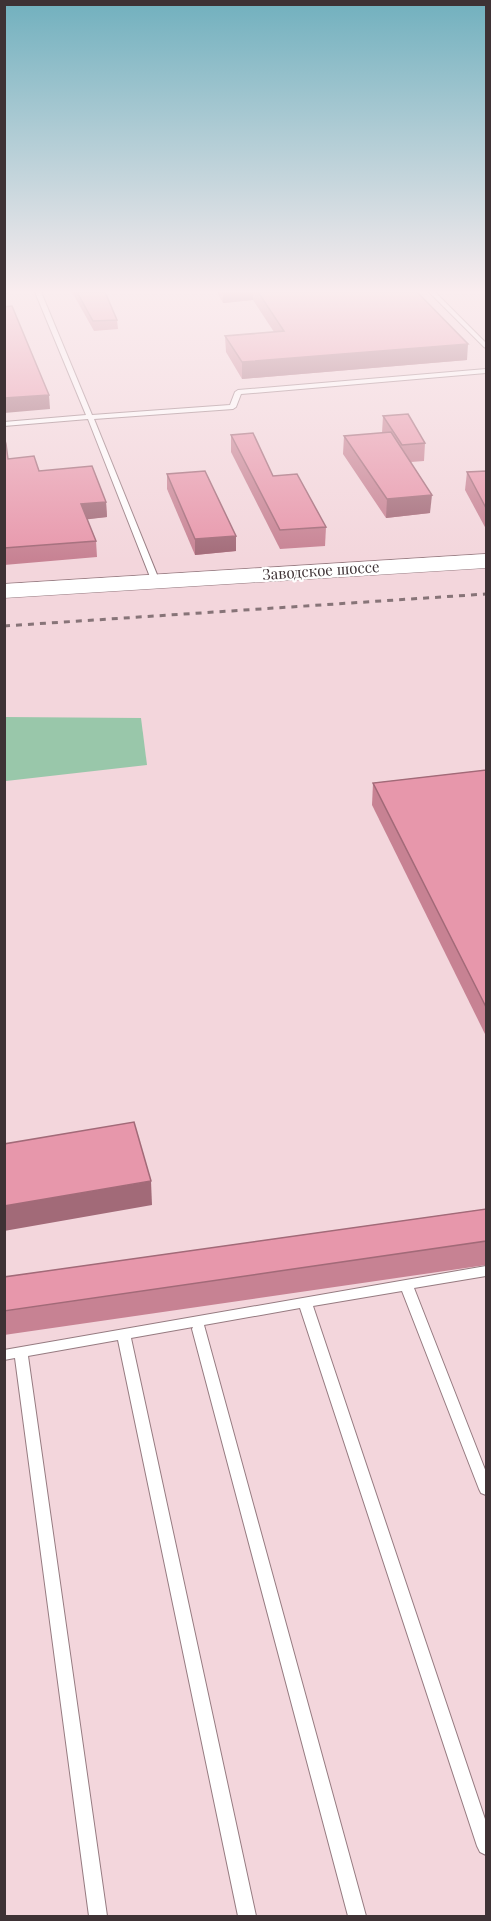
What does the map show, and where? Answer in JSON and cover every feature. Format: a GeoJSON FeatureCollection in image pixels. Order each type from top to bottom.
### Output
{"type":"FeatureCollection","features":[{"type":"Feature","properties":{"kind":"main road","name":"Заводское шоссе"},"geometry":{"type":"LineString","coordinates":[[4,591],[486,561]]}},
{"type":"Feature","properties":{"kind":"lane"},"geometry":{"type":"LineString","coordinates":[[75,382],[156,582]]}},
{"type":"Feature","properties":{"kind":"lane"},"geometry":{"type":"LineString","coordinates":[[4,424],[233,407],[238,392],[360,382]]}},
{"type":"Feature","properties":{"kind":"lane"},"geometry":{"type":"LineString","coordinates":[[4,1355],[486,1271]]}},
{"type":"Feature","properties":{"kind":"lane"},"geometry":{"type":"LineString","coordinates":[[406,1285],[486,1489]]}},
{"type":"Feature","properties":{"kind":"lane"},"geometry":{"type":"LineString","coordinates":[[305,1303],[486,1846]]}},
{"type":"Feature","properties":{"kind":"lane"},"geometry":{"type":"LineString","coordinates":[[199,1329],[357,1917]]}},
{"type":"Feature","properties":{"kind":"lane"},"geometry":{"type":"LineString","coordinates":[[123,1334],[247,1917]]}},
{"type":"Feature","properties":{"kind":"lane"},"geometry":{"type":"LineString","coordinates":[[21,1352],[98,1917]]}},
{"type":"Feature","properties":{"kind":"green space"},"geometry":{"type":"Polygon","coordinates":[[[5,717],[141,718],[147,765],[6,781],[5,717]]]}},
{"type":"Feature","properties":{"kind":"building"},"geometry":{"type":"Polygon","coordinates":[[[4,382],[43,382],[49,395],[4,398],[4,382]]]}},
{"type":"Feature","properties":{"kind":"building"},"geometry":{"type":"Polygon","coordinates":[[[408,414],[425,443],[402,445],[383,416],[408,414]]]}},
{"type":"Feature","properties":{"kind":"building"},"geometry":{"type":"Polygon","coordinates":[[[391,432],[432,495],[387,499],[344,436],[391,432]]]}},
{"type":"Feature","properties":{"kind":"building"},"geometry":{"type":"Polygon","coordinates":[[[253,433],[273,476],[297,474],[326,527],[280,530],[231,435],[253,433]]]}},
{"type":"Feature","properties":{"kind":"building"},"geometry":{"type":"Polygon","coordinates":[[[4,437],[8,459],[34,456],[39,471],[92,466],[106,502],[81,504],[96,541],[4,548],[4,437]]]}},
{"type":"Feature","properties":{"kind":"building"},"geometry":{"type":"Polygon","coordinates":[[[205,471],[236,536],[195,539],[167,474],[205,471]]]}},
{"type":"Feature","properties":{"kind":"building"},"geometry":{"type":"Polygon","coordinates":[[[486,471],[486,508],[467,472],[486,471]]]}},
{"type":"Feature","properties":{"kind":"building"},"geometry":{"type":"Polygon","coordinates":[[[486,770],[486,1007],[373,783],[486,770]]]}},
{"type":"Feature","properties":{"kind":"building"},"geometry":{"type":"Polygon","coordinates":[[[134,1122],[151,1181],[4,1206],[4,1144],[134,1122]]]}},
{"type":"Feature","properties":{"kind":"building"},"geometry":{"type":"Polygon","coordinates":[[[486,1209],[486,1241],[4,1311],[4,1277],[486,1209]]]}},
{"type":"Feature","properties":{"kind":"railway"},"geometry":{"type":"LineString","coordinates":[[4,626],[486,594]]}}]}
